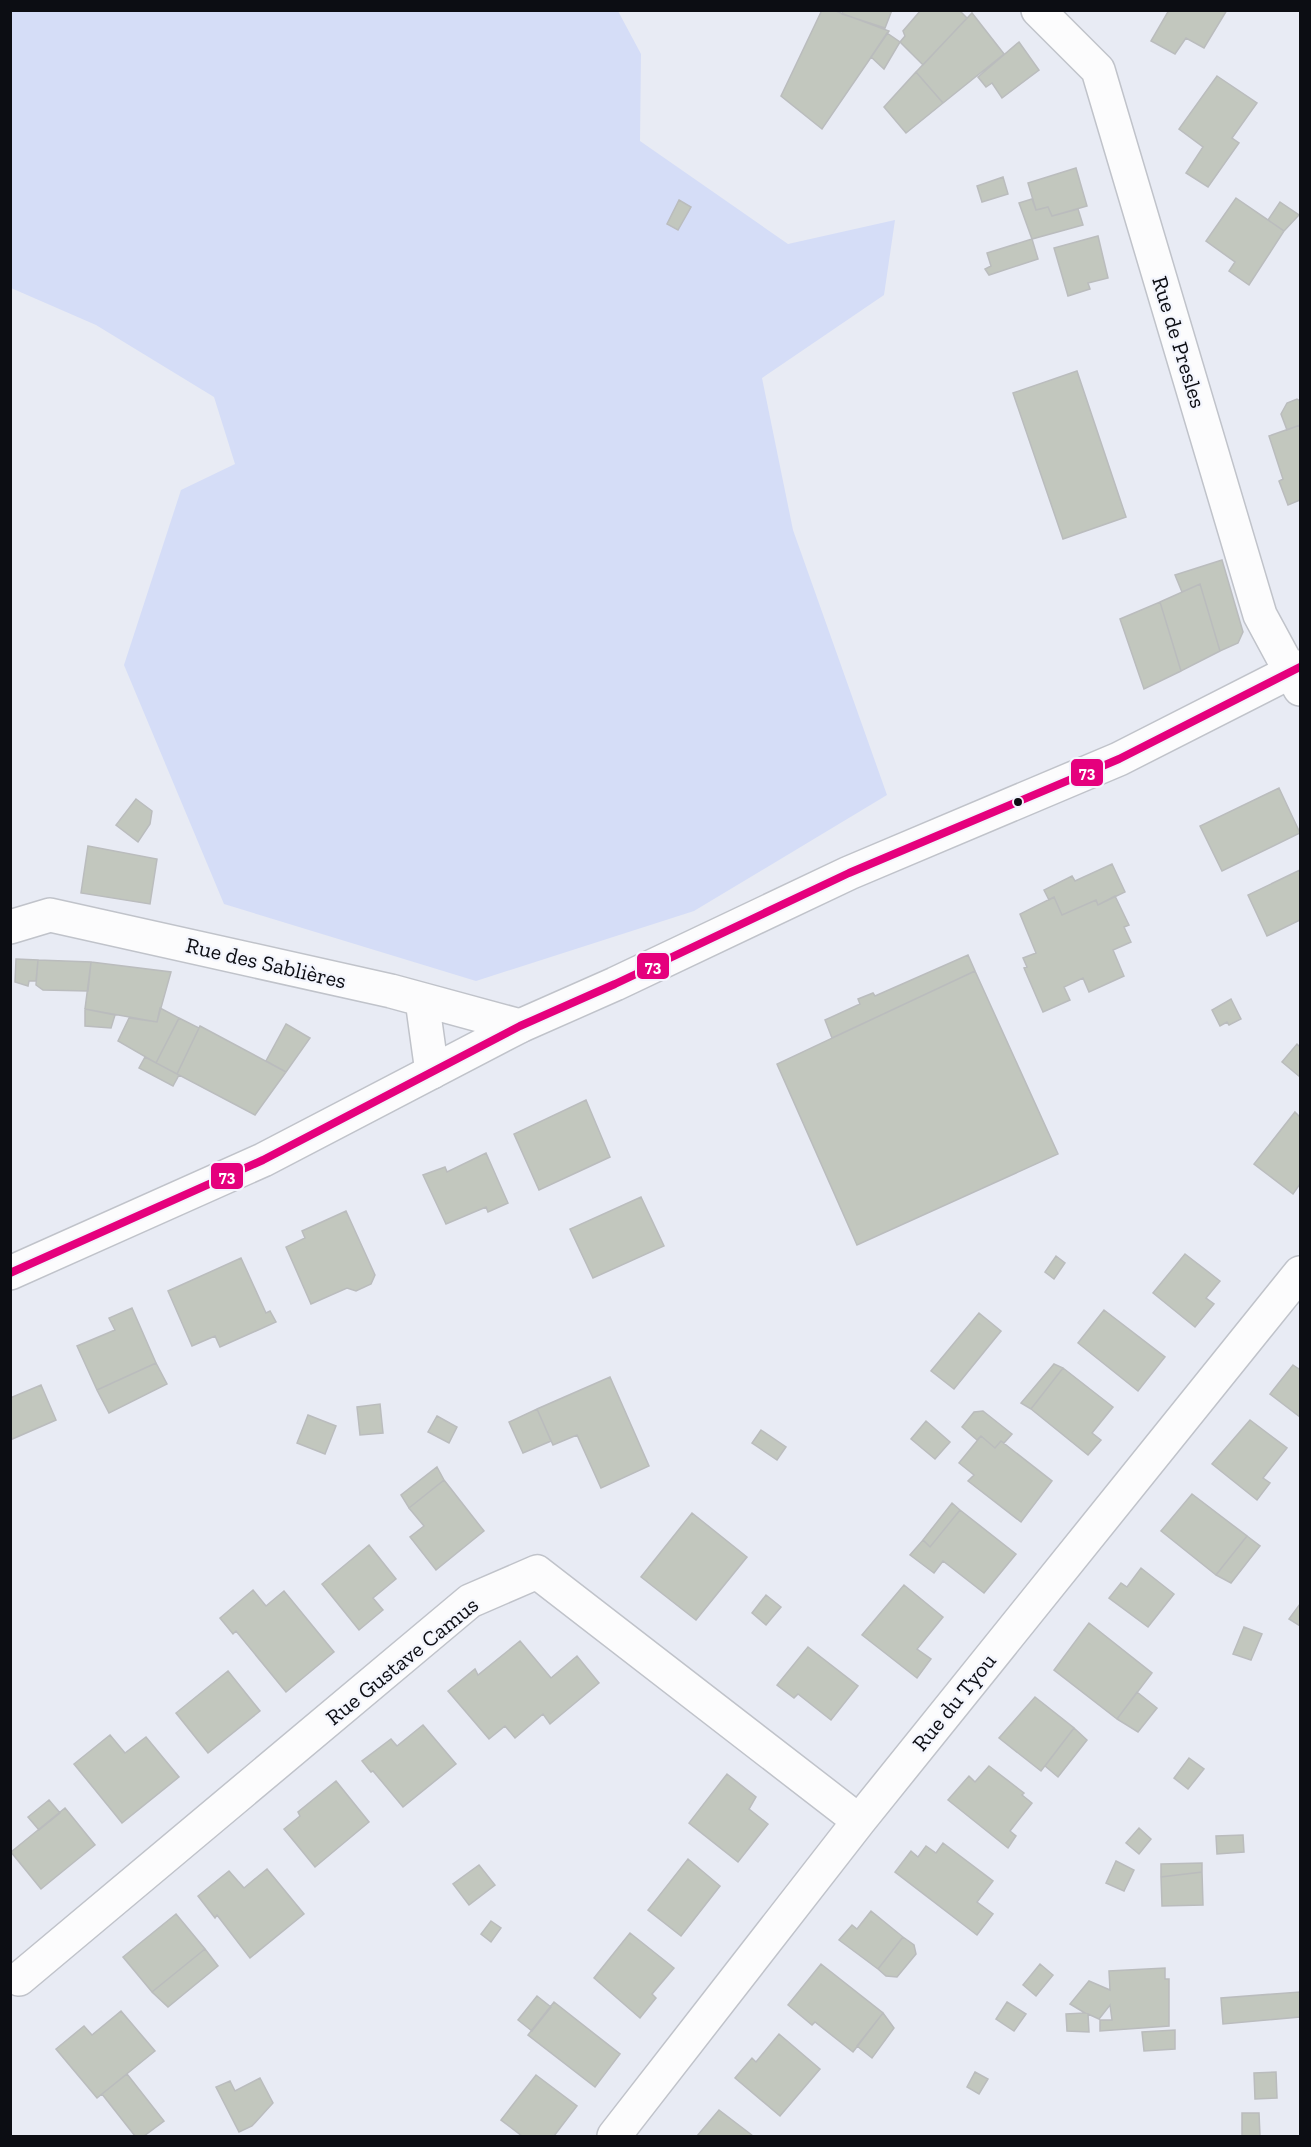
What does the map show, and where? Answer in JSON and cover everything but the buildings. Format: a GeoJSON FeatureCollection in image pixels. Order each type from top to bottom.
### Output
{"type":"FeatureCollection","features":[{"type":"Feature","properties":{"kind":"street","name":"Rue de Presles"},"geometry":{"type":"LineString","coordinates":[[1038,10],[1098,70],[1260,615],[1298,672]]}},
{"type":"Feature","properties":{"kind":"street"},"geometry":{"type":"LineString","coordinates":[[10,1273],[263,1160],[520,1026],[615,984],[849,873],[1119,759],[1298,672]]}},
{"type":"Feature","properties":{"kind":"street","name":"Rue des Sablières"},"geometry":{"type":"LineString","coordinates":[[10,927],[50,915],[391,991],[520,1026]]}},
{"type":"Feature","properties":{"kind":"street"},"geometry":{"type":"LineString","coordinates":[[422,1000],[432,1072]]}},
{"type":"Feature","properties":{"kind":"street","name":"Rue du Tyou"},"geometry":{"type":"LineString","coordinates":[[614,2136],[858,1821],[1300,1273]]}},
{"type":"Feature","properties":{"kind":"street","name":"Rue Gustave Camus"},"geometry":{"type":"LineString","coordinates":[[19,1979],[470,1601],[537,1572],[858,1821]]}},
{"type":"Feature","properties":{"kind":"shaded area"},"geometry":{"type":"Polygon","coordinates":[[[11,11],[618,11],[641,54],[640,141],[788,244],[895,220],[884,295],[762,378],[793,530],[887,795],[694,911],[476,981],[224,904],[124,665],[181,490],[235,464],[214,397],[96,325],[11,288],[11,11]]]}},
{"type":"Feature","properties":{"kind":"transit line","name":"73"},"geometry":{"type":"LineString","coordinates":[[10,1273],[263,1160],[520,1026],[615,984],[849,873],[1119,759],[1300,667]]}}]}
